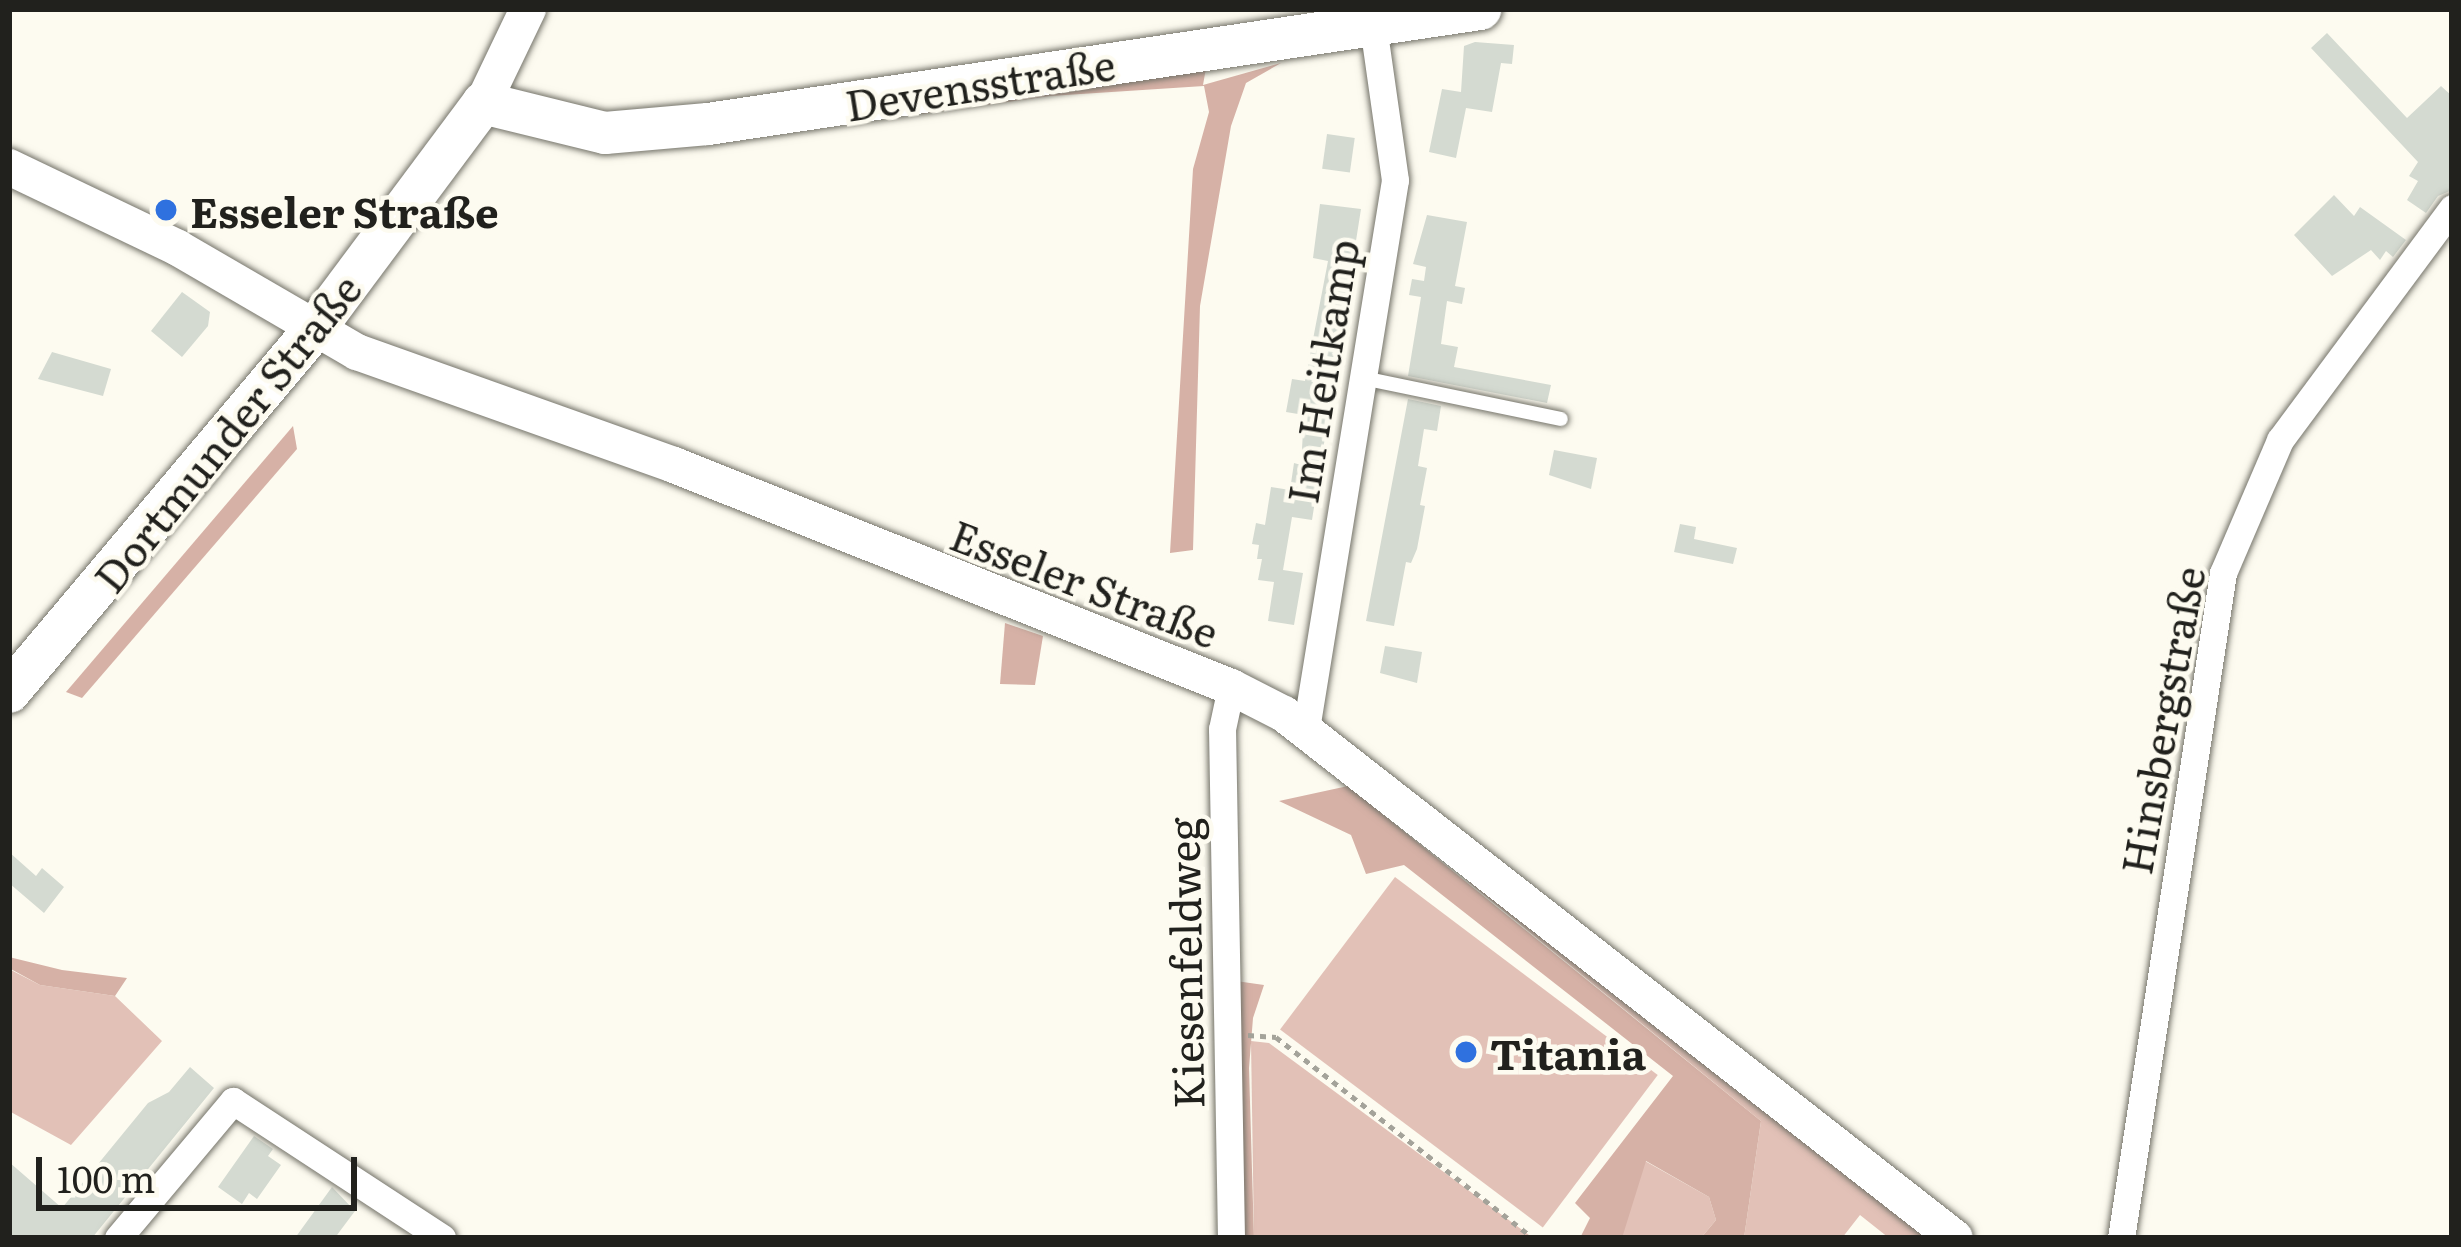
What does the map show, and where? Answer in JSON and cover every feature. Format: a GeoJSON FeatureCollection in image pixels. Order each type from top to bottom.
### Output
{"type":"FeatureCollection","features":[{"type":"Feature","properties":{"kind":"main road","name":"Dortmunder Straße"},"geometry":{"type":"LineString","coordinates":[[9,692],[314,330],[483,103],[528,9]]}},
{"type":"Feature","properties":{"kind":"main road","name":"Devensstraße"},"geometry":{"type":"LineString","coordinates":[[483,103],[605,133],[731,120],[1266,24],[1373,26],[1480,9]]}},
{"type":"Feature","properties":{"kind":"main road","name":"Esseler Straße"},"geometry":{"type":"LineString","coordinates":[[9,166],[178,248],[357,352],[674,465],[1231,687],[1306,729],[1955,1238]]}},
{"type":"Feature","properties":{"kind":"street","name":"Im Heitkamp"},"geometry":{"type":"LineString","coordinates":[[1306,729],[1395,180],[1373,26]]}},
{"type":"Feature","properties":{"kind":"street","name":"Hinsbergstraße"},"geometry":{"type":"LineString","coordinates":[[2121,1238],[2223,573],[2280,440],[2452,208]]}},
{"type":"Feature","properties":{"kind":"street","name":"Kiesenfeldweg"},"geometry":{"type":"LineString","coordinates":[[1231,687],[1222,729],[1231,1238]]}},
{"type":"Feature","properties":{"kind":"street"},"geometry":{"type":"LineString","coordinates":[[118,1238],[233,1101],[442,1238]]}},
{"type":"Feature","properties":{"kind":"lane"},"geometry":{"type":"LineString","coordinates":[[1363,378],[1561,419]]}},
{"type":"Feature","properties":{"kind":"path"},"geometry":{"type":"LineString","coordinates":[[1227,1034],[1276,1036],[1533,1238]]}},
{"type":"Feature","properties":{"kind":"shaded area"},"geometry":{"type":"Polygon","coordinates":[[[1281,63],[1246,83],[1231,126],[1200,306],[1193,550],[1170,553],[1193,169],[1209,112],[1204,86],[1050,96],[922,114],[927,106],[1206,68],[1203,85],[1281,63]]]}},
{"type":"Feature","properties":{"kind":"shaded area"},"geometry":{"type":"Polygon","coordinates":[[[293,426],[297,449],[82,698],[66,692],[293,426]]]}},
{"type":"Feature","properties":{"kind":"shaded area"},"geometry":{"type":"Polygon","coordinates":[[[1005,623],[1043,636],[1035,685],[1000,684],[1005,623]]]}},
{"type":"Feature","properties":{"kind":"shaded area"},"geometry":{"type":"Polygon","coordinates":[[[1348,786],[1761,1121],[1744,1238],[1701,1238],[1716,1220],[1709,1197],[1646,1161],[1622,1238],[1580,1238],[1590,1218],[1575,1203],[1673,1076],[1404,865],[1366,874],[1351,835],[1279,801],[1348,786]]]}},
{"type":"Feature","properties":{"kind":"shaded area","name":"Titania"},"geometry":{"type":"Polygon","coordinates":[[[1395,877],[1658,1075],[1543,1228],[1280,1030],[1395,877]]]}},
{"type":"Feature","properties":{"kind":"shaded area"},"geometry":{"type":"Polygon","coordinates":[[[1476,877],[1935,1238],[1889,1238],[1860,1215],[1842,1238],[1744,1238],[1761,1121],[1468,882],[1476,877]]]}},
{"type":"Feature","properties":{"kind":"shaded area"},"geometry":{"type":"Polygon","coordinates":[[[9,957],[127,978],[115,996],[40,985],[9,968],[9,957]]]}},
{"type":"Feature","properties":{"kind":"shaded area"},"geometry":{"type":"Polygon","coordinates":[[[9,969],[40,985],[115,996],[162,1041],[71,1145],[9,1111],[9,969]]]}},
{"type":"Feature","properties":{"kind":"shaded area"},"geometry":{"type":"Polygon","coordinates":[[[1236,981],[1264,985],[1253,1018],[1249,1068],[1254,1238],[1240,1238],[1236,981]]]}},
{"type":"Feature","properties":{"kind":"shaded area"},"geometry":{"type":"Polygon","coordinates":[[[1251,1041],[1269,1043],[1533,1238],[1254,1238],[1251,1041]]]}},
{"type":"Feature","properties":{"kind":"shaded area"},"geometry":{"type":"Polygon","coordinates":[[[1645,1161],[1709,1197],[1716,1220],[1701,1238],[1621,1237],[1645,1161]]]}},
{"type":"Feature","properties":{"kind":"building"},"geometry":{"type":"Polygon","coordinates":[[[2327,33],[2407,118],[2441,86],[2452,96],[2452,190],[2438,196],[2426,213],[2407,200],[2418,181],[2409,176],[2418,162],[2311,48],[2327,33]]]}},
{"type":"Feature","properties":{"kind":"building"},"geometry":{"type":"Polygon","coordinates":[[[1475,42],[1514,45],[1512,64],[1501,63],[1492,112],[1466,108],[1456,158],[1429,152],[1442,89],[1461,92],[1464,46],[1475,42]]]}},
{"type":"Feature","properties":{"kind":"building"},"geometry":{"type":"Polygon","coordinates":[[[1327,134],[1355,138],[1350,173],[1322,169],[1327,134]]]}},
{"type":"Feature","properties":{"kind":"building"},"geometry":{"type":"Polygon","coordinates":[[[2334,195],[2354,216],[2360,207],[2406,240],[2393,257],[2386,251],[2380,260],[2371,250],[2332,276],[2294,235],[2334,195]]]}},
{"type":"Feature","properties":{"kind":"building"},"geometry":{"type":"Polygon","coordinates":[[[1320,204],[1361,209],[1312,520],[1292,517],[1283,570],[1303,573],[1294,625],[1268,621],[1274,582],[1258,580],[1262,559],[1257,559],[1259,545],[1252,544],[1256,523],[1265,525],[1271,487],[1290,490],[1294,463],[1301,465],[1304,415],[1286,412],[1292,379],[1305,381],[1328,261],[1313,258],[1320,204]]]}},
{"type":"Feature","properties":{"kind":"building"},"geometry":{"type":"Polygon","coordinates":[[[1427,215],[1467,222],[1455,286],[1465,288],[1462,304],[1447,301],[1441,344],[1458,347],[1454,367],[1551,385],[1547,403],[1408,376],[1421,297],[1409,295],[1412,279],[1424,281],[1426,267],[1413,264],[1427,215]]]}},
{"type":"Feature","properties":{"kind":"building"},"geometry":{"type":"Polygon","coordinates":[[[182,292],[210,312],[208,326],[182,357],[151,331],[182,292]]]}},
{"type":"Feature","properties":{"kind":"building"},"geometry":{"type":"Polygon","coordinates":[[[52,352],[111,369],[103,396],[38,379],[52,352]]]}},
{"type":"Feature","properties":{"kind":"building"},"geometry":{"type":"Polygon","coordinates":[[[1408,399],[1441,406],[1437,431],[1424,429],[1418,466],[1427,468],[1420,505],[1425,506],[1417,549],[1411,563],[1406,562],[1394,626],[1366,621],[1408,399]]]}},
{"type":"Feature","properties":{"kind":"building"},"geometry":{"type":"Polygon","coordinates":[[[1554,450],[1597,458],[1591,489],[1549,475],[1554,450]]]}},
{"type":"Feature","properties":{"kind":"building"},"geometry":{"type":"Polygon","coordinates":[[[1680,524],[1696,527],[1694,539],[1737,548],[1733,564],[1674,552],[1680,524]]]}},
{"type":"Feature","properties":{"kind":"building"},"geometry":{"type":"Polygon","coordinates":[[[1385,646],[1422,652],[1417,683],[1380,673],[1385,646]]]}},
{"type":"Feature","properties":{"kind":"building"},"geometry":{"type":"Polygon","coordinates":[[[9,852],[36,876],[42,868],[64,887],[44,913],[9,883],[9,852]]]}},
{"type":"Feature","properties":{"kind":"building"},"geometry":{"type":"Polygon","coordinates":[[[190,1067],[214,1088],[92,1238],[9,1238],[9,1162],[62,1208],[148,1103],[169,1092],[190,1067]]]}},
{"type":"Feature","properties":{"kind":"building"},"geometry":{"type":"Polygon","coordinates":[[[254,1136],[273,1149],[268,1156],[281,1165],[257,1199],[249,1193],[242,1204],[218,1187],[254,1136]]]}},
{"type":"Feature","properties":{"kind":"building"},"geometry":{"type":"Polygon","coordinates":[[[332,1187],[355,1211],[335,1238],[295,1238],[332,1187]]]}},
{"type":"Feature","properties":{"kind":"place","name":"Esseler Straße"},"geometry":{"type":"Point","coordinates":[166,210]}},
{"type":"Feature","properties":{"kind":"place","name":"Titania"},"geometry":{"type":"Point","coordinates":[1466,1052]}}]}
